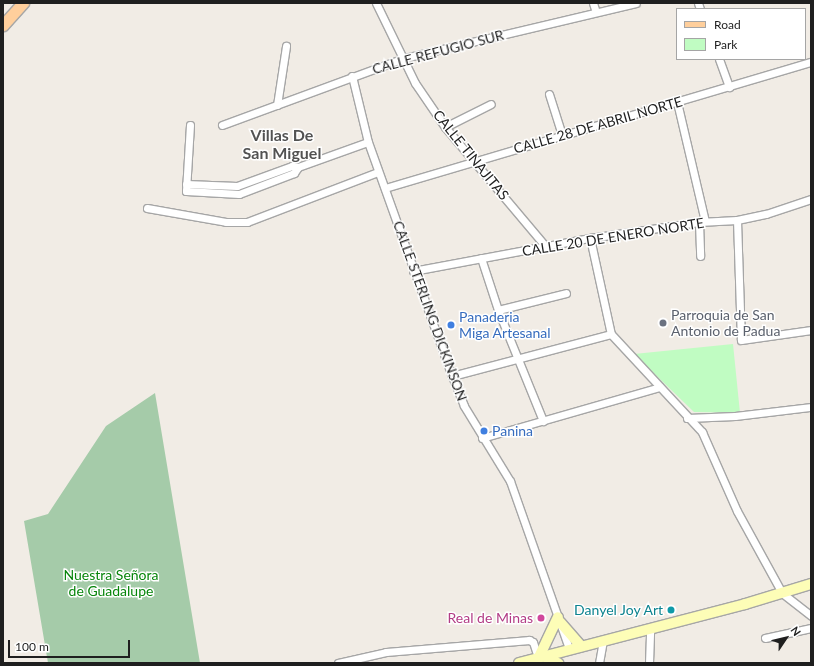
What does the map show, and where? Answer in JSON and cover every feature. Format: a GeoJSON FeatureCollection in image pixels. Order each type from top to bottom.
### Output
{"type":"FeatureCollection","features":[{"type":"Feature","properties":{"kind":"main road"},"geometry":{"type":"LineString","coordinates":[[3,25],[23,3]]}},
{"type":"Feature","properties":{"kind":"main road"},"geometry":{"type":"LineString","coordinates":[[518,663],[811,584]]}},
{"type":"Feature","properties":{"kind":"main road"},"geometry":{"type":"LineString","coordinates":[[540,657],[559,620],[581,646]]}},
{"type":"Feature","properties":{"kind":"main road"},"geometry":{"type":"LineString","coordinates":[[540,657],[558,663]]}},
{"type":"Feature","properties":{"kind":"street","name":"CALLE TINAJITAS"},"geometry":{"type":"LineString","coordinates":[[376,3],[404,58],[414,82],[445,127],[475,160],[546,247]]}},
{"type":"Feature","properties":{"kind":"street"},"geometry":{"type":"LineString","coordinates":[[593,3],[596,12]]}},
{"type":"Feature","properties":{"kind":"street","name":"CALLE REFUGIO SUR"},"geometry":{"type":"LineString","coordinates":[[222,125],[404,58],[636,3]]}},
{"type":"Feature","properties":{"kind":"street"},"geometry":{"type":"LineString","coordinates":[[277,105],[286,46]]}},
{"type":"Feature","properties":{"kind":"street"},"geometry":{"type":"LineString","coordinates":[[719,60],[730,87]]}},
{"type":"Feature","properties":{"kind":"street","name":"CALLE 28 DE ABRIL NORTE"},"geometry":{"type":"LineString","coordinates":[[385,188],[475,160],[730,87],[811,62]]}},
{"type":"Feature","properties":{"kind":"street","name":"CALLE STERLING DICKINSON"},"geometry":{"type":"LineString","coordinates":[[352,76],[368,142],[413,271],[452,376],[482,438],[510,481],[569,649]]}},
{"type":"Feature","properties":{"kind":"street"},"geometry":{"type":"LineString","coordinates":[[549,94],[562,135]]}},
{"type":"Feature","properties":{"kind":"street"},"geometry":{"type":"LineString","coordinates":[[677,102],[702,222],[700,256]]}},
{"type":"Feature","properties":{"kind":"street"},"geometry":{"type":"LineString","coordinates":[[445,127],[491,104]]}},
{"type":"Feature","properties":{"kind":"street"},"geometry":{"type":"LineString","coordinates":[[190,125],[186,191],[239,194],[290,170]]}},
{"type":"Feature","properties":{"kind":"street"},"geometry":{"type":"LineString","coordinates":[[186,184],[237,186],[298,168],[368,142]]}},
{"type":"Feature","properties":{"kind":"street"},"geometry":{"type":"LineString","coordinates":[[147,208],[226,222],[247,222],[378,172]]}},
{"type":"Feature","properties":{"kind":"street"},"geometry":{"type":"LineString","coordinates":[[237,186],[239,194]]}},
{"type":"Feature","properties":{"kind":"street","name":"CALLE 20 DE ENERO NORTE"},"geometry":{"type":"LineString","coordinates":[[413,271],[590,238],[702,222],[737,220],[766,214],[811,200]]}},
{"type":"Feature","properties":{"kind":"street"},"geometry":{"type":"LineString","coordinates":[[737,220],[741,340],[811,330]]}},
{"type":"Feature","properties":{"kind":"street"},"geometry":{"type":"LineString","coordinates":[[590,238],[611,334],[706,438],[737,511],[782,593],[811,616]]}},
{"type":"Feature","properties":{"kind":"street"},"geometry":{"type":"LineString","coordinates":[[481,258],[498,310],[543,421]]}},
{"type":"Feature","properties":{"kind":"street"},"geometry":{"type":"LineString","coordinates":[[498,310],[566,293]]}},
{"type":"Feature","properties":{"kind":"street"},"geometry":{"type":"LineString","coordinates":[[452,376],[516,357],[611,334]]}},
{"type":"Feature","properties":{"kind":"street"},"geometry":{"type":"LineString","coordinates":[[482,438],[660,387]]}},
{"type":"Feature","properties":{"kind":"street"},"geometry":{"type":"LineString","coordinates":[[687,418],[735,416],[811,407]]}},
{"type":"Feature","properties":{"kind":"street"},"geometry":{"type":"LineString","coordinates":[[649,663],[650,628]]}},
{"type":"Feature","properties":{"kind":"street"},"geometry":{"type":"LineString","coordinates":[[765,638],[811,628]]}},
{"type":"Feature","properties":{"kind":"street"},"geometry":{"type":"LineString","coordinates":[[338,663],[386,652],[529,640],[533,642],[540,657]]}},
{"type":"Feature","properties":{"kind":"street"},"geometry":{"type":"LineString","coordinates":[[599,663],[603,641]]}},
{"type":"Feature","properties":{"kind":"green space"},"geometry":{"type":"Polygon","coordinates":[[[733,344],[740,413],[694,412],[634,354],[733,344]]]}},
{"type":"Feature","properties":{"kind":"green space","name":"Nuestra Señora de Guadalupe"},"geometry":{"type":"Polygon","coordinates":[[[155,393],[200,663],[48,663],[24,521],[48,514],[106,426],[155,393]]]}},
{"type":"Feature","properties":{"kind":"place","name":"Parroquia de San Antonio de Padua"},"geometry":{"type":"Point","coordinates":[663,323]}},
{"type":"Feature","properties":{"kind":"place","name":"Panaderia Miga Artesanal"},"geometry":{"type":"Point","coordinates":[451,325]}},
{"type":"Feature","properties":{"kind":"place","name":"Panina"},"geometry":{"type":"Point","coordinates":[484,431]}},
{"type":"Feature","properties":{"kind":"place","name":"Danyel Joy Art"},"geometry":{"type":"Point","coordinates":[671,610]}},
{"type":"Feature","properties":{"kind":"place","name":"Real de Minas"},"geometry":{"type":"Point","coordinates":[541,618]}},
{"type":"Feature","properties":{"kind":"district","name":"Villas De San Miguel"},"geometry":{"type":"Point","coordinates":[282,144]}}]}
